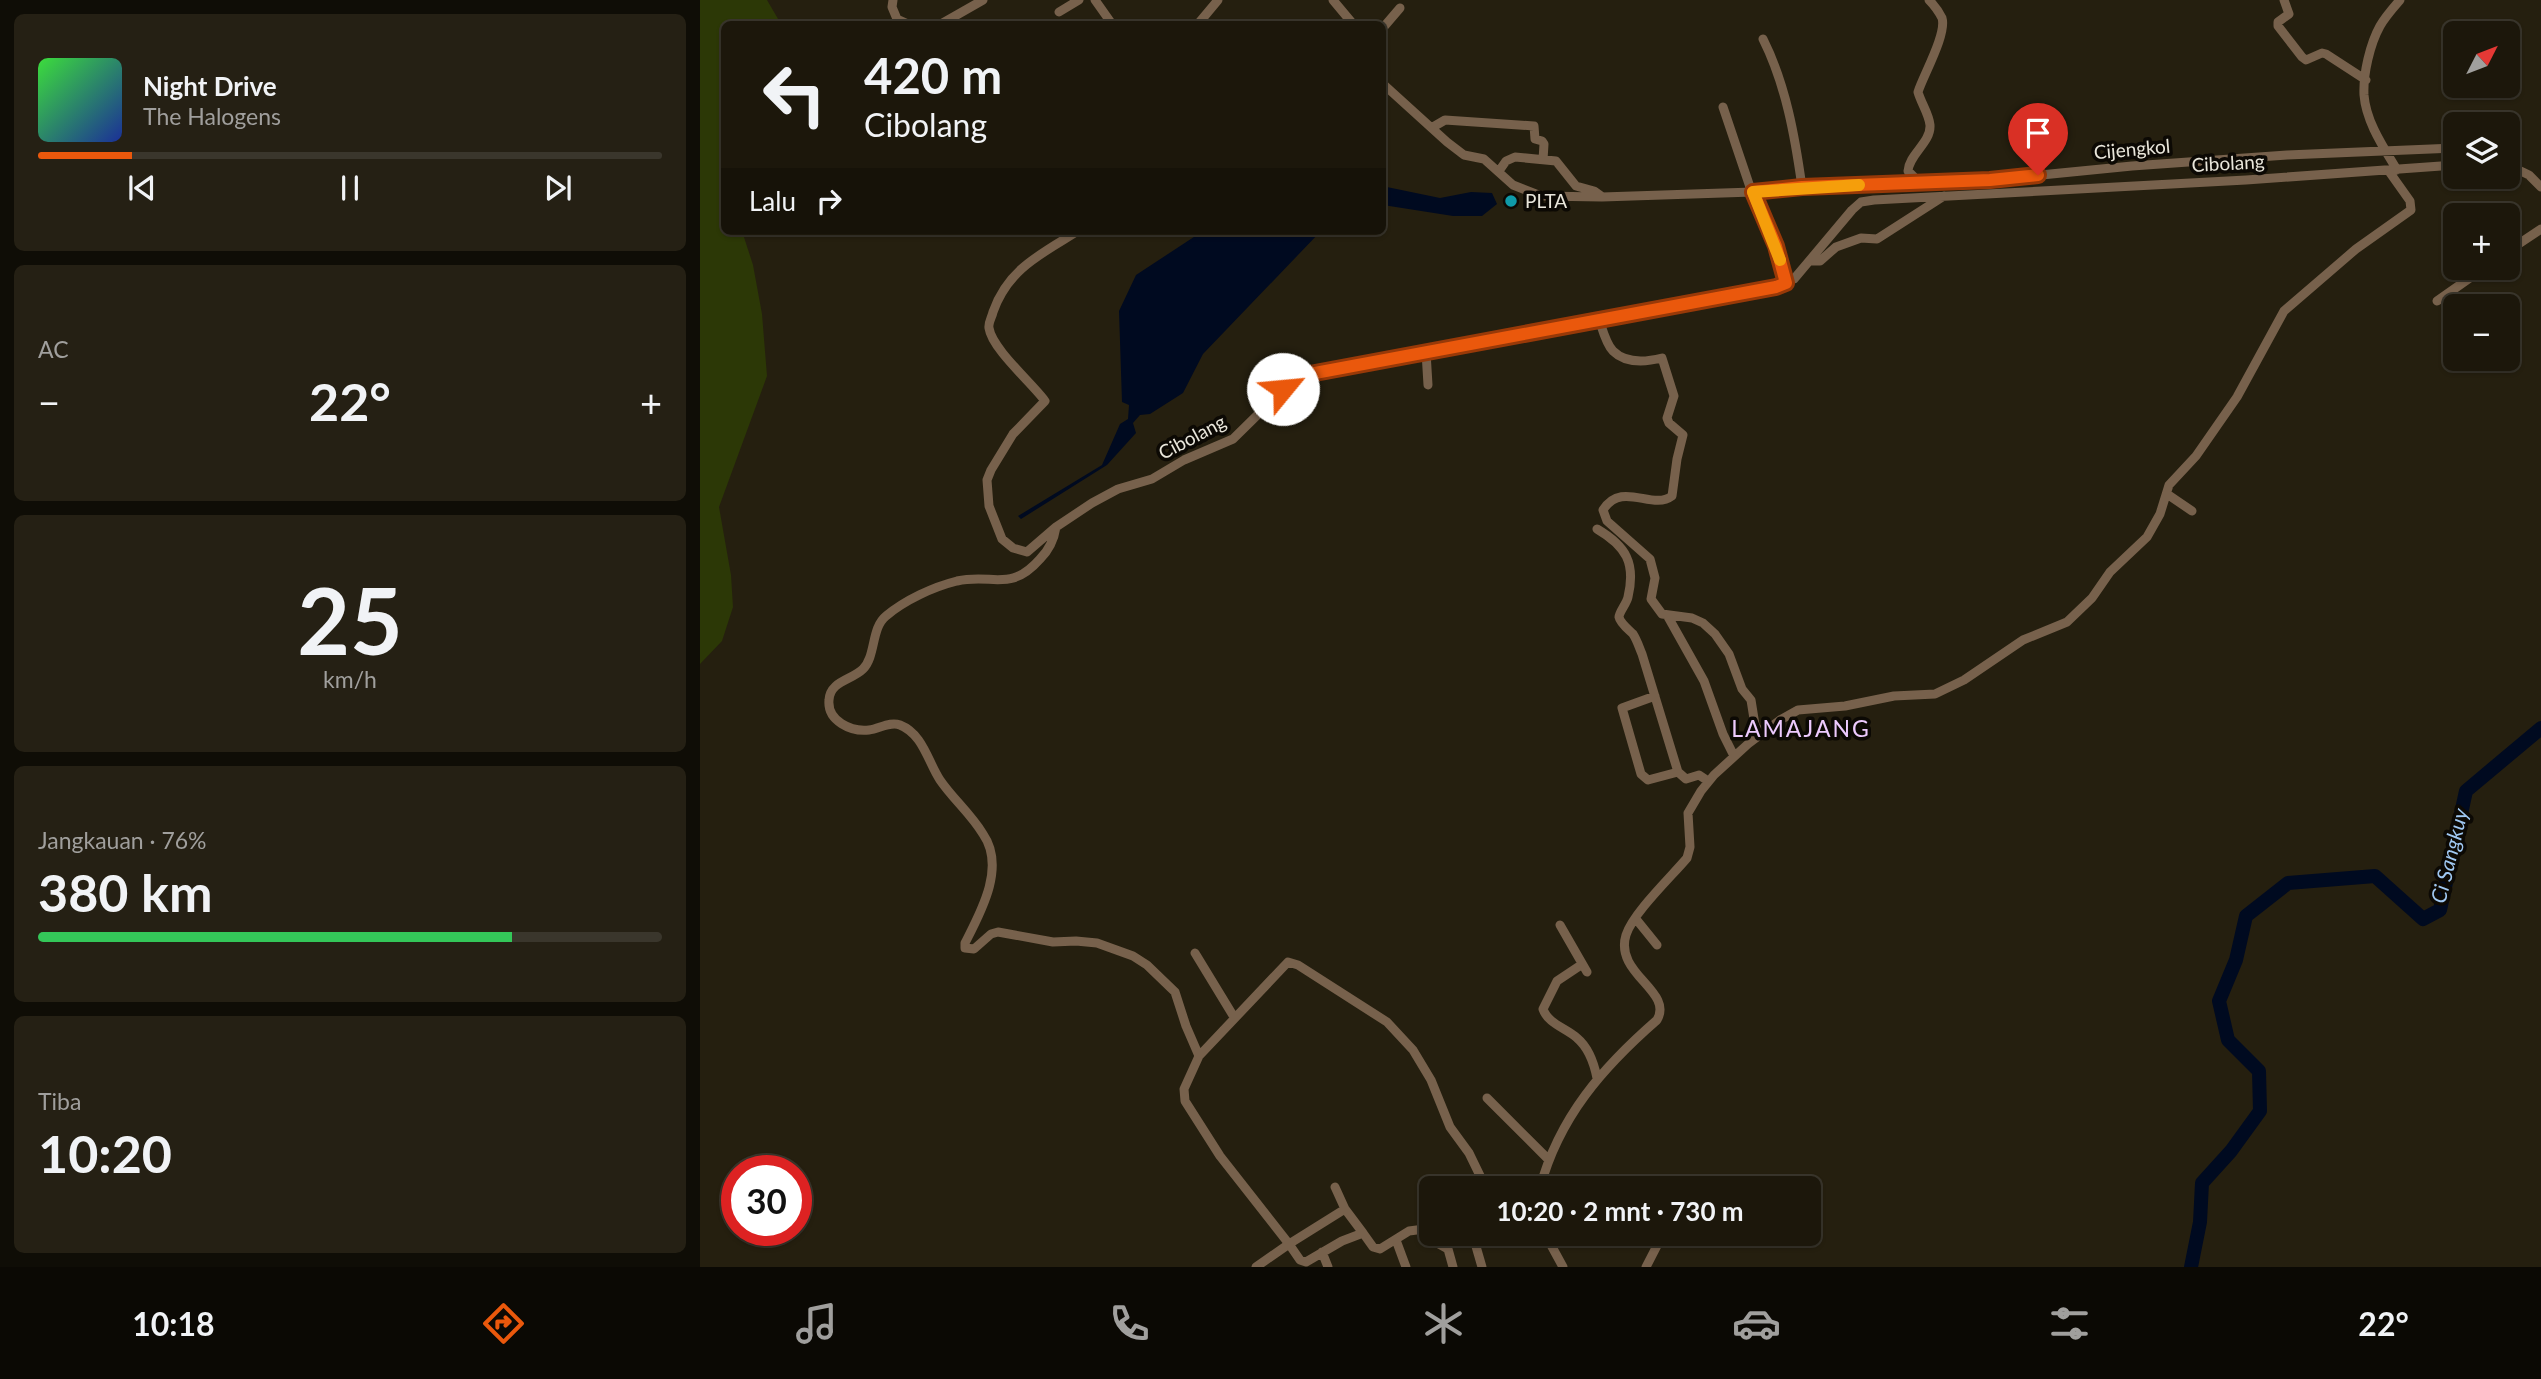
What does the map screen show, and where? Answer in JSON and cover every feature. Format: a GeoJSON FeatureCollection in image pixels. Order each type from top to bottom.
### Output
{"type":"FeatureCollection","features":[{"type":"Feature","properties":{"kind":"street"},"geometry":{"type":"LineString","coordinates":[[893,0],[892,7],[897,19],[901,21]]}},
{"type":"Feature","properties":{"kind":"street"},"geometry":{"type":"LineString","coordinates":[[946,21],[983,0]]}},
{"type":"Feature","properties":{"kind":"street"},"geometry":{"type":"LineString","coordinates":[[1059,12],[1079,0]]}},
{"type":"Feature","properties":{"kind":"street"},"geometry":{"type":"LineString","coordinates":[[1095,0],[1110,21]]}},
{"type":"Feature","properties":{"kind":"street"},"geometry":{"type":"LineString","coordinates":[[1200,21],[1218,0]]}},
{"type":"Feature","properties":{"kind":"street"},"geometry":{"type":"LineString","coordinates":[[1333,0],[1350,21]]}},
{"type":"Feature","properties":{"kind":"street"},"geometry":{"type":"LineString","coordinates":[[1919,183],[1908,171],[1909,164],[1928,135],[1930,127],[1919,89],[1937,47],[1942,24],[1942,19],[1929,0]]}},
{"type":"Feature","properties":{"kind":"street"},"geometry":{"type":"LineString","coordinates":[[2284,0],[2289,14],[2278,22],[2278,26],[2302,57],[2306,60],[2322,53],[2326,54],[2366,80]]}},
{"type":"Feature","properties":{"kind":"street"},"geometry":{"type":"LineString","coordinates":[[1544,1176],[1568,1119],[1597,1078],[1661,1014],[1660,1000],[1636,975],[1627,958],[1626,935],[1638,915],[1687,858],[1690,847],[1688,813],[1708,781],[1761,734],[1798,710],[1845,706],[1894,696],[1935,694],[1964,680],[2023,640],[2067,622],[2092,598],[2110,572],[2147,537],[2160,514],[2169,485],[2196,456],[2247,383],[2261,351],[2284,312],[2356,249],[2412,210],[2367,111],[2364,95],[2374,38],[2381,24],[2400,0]]}},
{"type":"Feature","properties":{"kind":"street"},"geometry":{"type":"LineString","coordinates":[[1386,24],[1400,8]]}},
{"type":"Feature","properties":{"kind":"street"},"geometry":{"type":"LineString","coordinates":[[1763,39],[1788,105],[1802,187]]}},
{"type":"Feature","properties":{"kind":"street","name":"Cijengkol"},"geometry":{"type":"LineString","coordinates":[[1386,86],[1464,155],[1485,159],[1513,185],[1541,196],[1602,197],[1753,192],[1802,187],[1990,180],[2287,155],[2443,149]]}},
{"type":"Feature","properties":{"kind":"street"},"geometry":{"type":"LineString","coordinates":[[1723,107],[1753,192],[1776,246],[1786,283]]}},
{"type":"Feature","properties":{"kind":"street"},"geometry":{"type":"LineString","coordinates":[[1433,127],[1444,120],[1534,126],[1535,139],[1544,144],[1543,160],[1515,157],[1506,161],[1499,171]]}},
{"type":"Feature","properties":{"kind":"street","name":"Cijengkol"},"geometry":{"type":"LineString","coordinates":[[1543,160],[1556,161],[1576,186],[1594,191],[1602,197]]}},
{"type":"Feature","properties":{"kind":"street","name":"Cibolang"},"geometry":{"type":"LineString","coordinates":[[1072,235],[1012,276],[996,304],[989,324],[1009,360],[1045,401],[1013,434],[991,470],[986,491],[1002,539],[1013,548],[1024,551],[1034,548],[1056,527],[1091,503],[1118,489],[1152,479],[1184,460],[1233,439],[1299,376],[1776,287],[1794,279],[1861,202],[2443,166]]}},
{"type":"Feature","properties":{"kind":"street"},"geometry":{"type":"LineString","coordinates":[[2520,171],[2529,175],[2541,187]]}},
{"type":"Feature","properties":{"kind":"street"},"geometry":{"type":"LineString","coordinates":[[1810,261],[1820,261],[1836,247],[1860,238],[1877,239],[1944,196]]}},
{"type":"Feature","properties":{"kind":"street"},"geometry":{"type":"LineString","coordinates":[[2520,243],[2541,229]]}},
{"type":"Feature","properties":{"kind":"street"},"geometry":{"type":"LineString","coordinates":[[2437,300],[2466,280]]}},
{"type":"Feature","properties":{"kind":"street"},"geometry":{"type":"LineString","coordinates":[[1599,319],[1611,350],[1640,362],[1662,358],[1672,383],[1674,399],[1667,418],[1668,423],[1684,435],[1677,459],[1672,496],[1665,500],[1620,496],[1611,499],[1603,510],[1607,521],[1650,559],[1655,578],[1651,598],[1662,614],[1692,618],[1703,623],[1715,634],[1729,654],[1742,689],[1751,700],[1755,725],[1761,734]]}},
{"type":"Feature","properties":{"kind":"street"},"geometry":{"type":"LineString","coordinates":[[1426,352],[1428,385]]}},
{"type":"Feature","properties":{"kind":"street"},"geometry":{"type":"LineString","coordinates":[[2166,494],[2192,511]]}},
{"type":"Feature","properties":{"kind":"street"},"geometry":{"type":"LineString","coordinates":[[1056,527],[1053,542],[1047,551],[1022,576],[1009,580],[950,583],[912,599],[885,617],[864,668],[832,691],[828,701],[831,714],[837,722],[856,729],[868,731],[894,724],[902,726],[925,750],[938,777],[985,836],[992,854],[992,875],[965,948],[974,949],[998,932],[1053,942],[1097,943],[1133,956],[1160,974],[1175,992],[1199,1056]]}},
{"type":"Feature","properties":{"kind":"street"},"geometry":{"type":"LineString","coordinates":[[1597,529],[1613,539],[1627,554],[1630,575],[1628,600],[1619,615],[1635,637],[1678,772],[1686,779],[1699,775],[1708,781]]}},
{"type":"Feature","properties":{"kind":"street"},"geometry":{"type":"LineString","coordinates":[[1667,615],[1704,681],[1734,756]]}},
{"type":"Feature","properties":{"kind":"street"},"geometry":{"type":"LineString","coordinates":[[1655,696],[1622,708],[1641,774],[1648,780],[1678,772]]}},
{"type":"Feature","properties":{"kind":"street"},"geometry":{"type":"LineString","coordinates":[[1638,915],[1657,945]]}},
{"type":"Feature","properties":{"kind":"street"},"geometry":{"type":"LineString","coordinates":[[1560,925],[1584,969],[1557,981],[1543,1009],[1550,1020],[1582,1042],[1590,1055],[1597,1078]]}},
{"type":"Feature","properties":{"kind":"street"},"geometry":{"type":"LineString","coordinates":[[1195,953],[1234,1017]]}},
{"type":"Feature","properties":{"kind":"street"},"geometry":{"type":"LineString","coordinates":[[1363,1233],[1304,1262],[1220,1156],[1185,1101],[1186,1081],[1199,1056],[1288,962],[1298,965],[1387,1022],[1413,1050],[1431,1080],[1450,1127],[1469,1153],[1480,1176]]}},
{"type":"Feature","properties":{"kind":"street"},"geometry":{"type":"LineString","coordinates":[[1487,1098],[1549,1160]]}},
{"type":"Feature","properties":{"kind":"street"},"geometry":{"type":"LineString","coordinates":[[1335,1187],[1345,1209],[1377,1248],[1384,1248],[1409,1231],[1419,1230]]}},
{"type":"Feature","properties":{"kind":"street"},"geometry":{"type":"LineString","coordinates":[[1256,1267],[1345,1209]]}},
{"type":"Feature","properties":{"kind":"street"},"geometry":{"type":"LineString","coordinates":[[1396,1240],[1406,1267]]}},
{"type":"Feature","properties":{"kind":"street"},"geometry":{"type":"LineString","coordinates":[[1443,1246],[1448,1249],[1453,1267]]}},
{"type":"Feature","properties":{"kind":"street"},"geometry":{"type":"LineString","coordinates":[[1473,1246],[1482,1267]]}},
{"type":"Feature","properties":{"kind":"street"},"geometry":{"type":"LineString","coordinates":[[1552,1246],[1563,1267]]}},
{"type":"Feature","properties":{"kind":"street"},"geometry":{"type":"LineString","coordinates":[[1646,1267],[1657,1246]]}},
{"type":"Feature","properties":{"kind":"street"},"geometry":{"type":"LineString","coordinates":[[1322,1252],[1328,1267]]}},
{"type":"Feature","properties":{"kind":"green space"},"geometry":{"type":"Polygon","coordinates":[[[700,0],[767,0],[779,21],[721,21],[721,235],[743,235],[753,265],[762,314],[767,376],[719,507],[731,575],[733,607],[722,641],[700,664],[700,0]]]}},
{"type":"Feature","properties":{"kind":"water"},"geometry":{"type":"Polygon","coordinates":[[[1386,187],[1440,198],[1471,192],[1492,193],[1497,204],[1482,216],[1453,216],[1386,205],[1386,187]]]}},
{"type":"Feature","properties":{"kind":"water"},"geometry":{"type":"Polygon","coordinates":[[[1197,235],[1317,235],[1203,354],[1183,393],[1150,414],[1140,415],[1133,423],[1136,433],[1107,465],[1021,519],[1018,516],[1102,465],[1120,424],[1128,419],[1129,405],[1122,402],[1119,311],[1136,275],[1197,235]]]}},
{"type":"Feature","properties":{"kind":"waterway","name":"Ci Sangkuy"},"geometry":{"type":"LineString","coordinates":[[2191,1267],[2200,1222],[2202,1183],[2231,1151],[2260,1111],[2259,1071],[2228,1040],[2219,1001],[2236,960],[2246,916],[2288,883],[2375,876],[2423,919],[2440,910],[2466,791],[2541,728]]}},
{"type":"Feature","properties":{"kind":"slow traffic"},"geometry":{"type":"LineString","coordinates":[[1780,260],[1753,192],[1859,185]]}},
{"type":"Feature","properties":{"kind":"place","name":"PLTA"},"geometry":{"type":"Point","coordinates":[1511,201]}},
{"type":"Feature","properties":{"kind":"district","name":"LAMAJANG"},"geometry":{"type":"Point","coordinates":[1801,729]}},
{"type":"Feature","properties":{"kind":"route"},"geometry":{"type":"LineString","coordinates":[[1283,389],[1299,376],[1786,283],[1776,246],[1753,192],[1802,187],[1990,180],[2038,175]]}}]}
